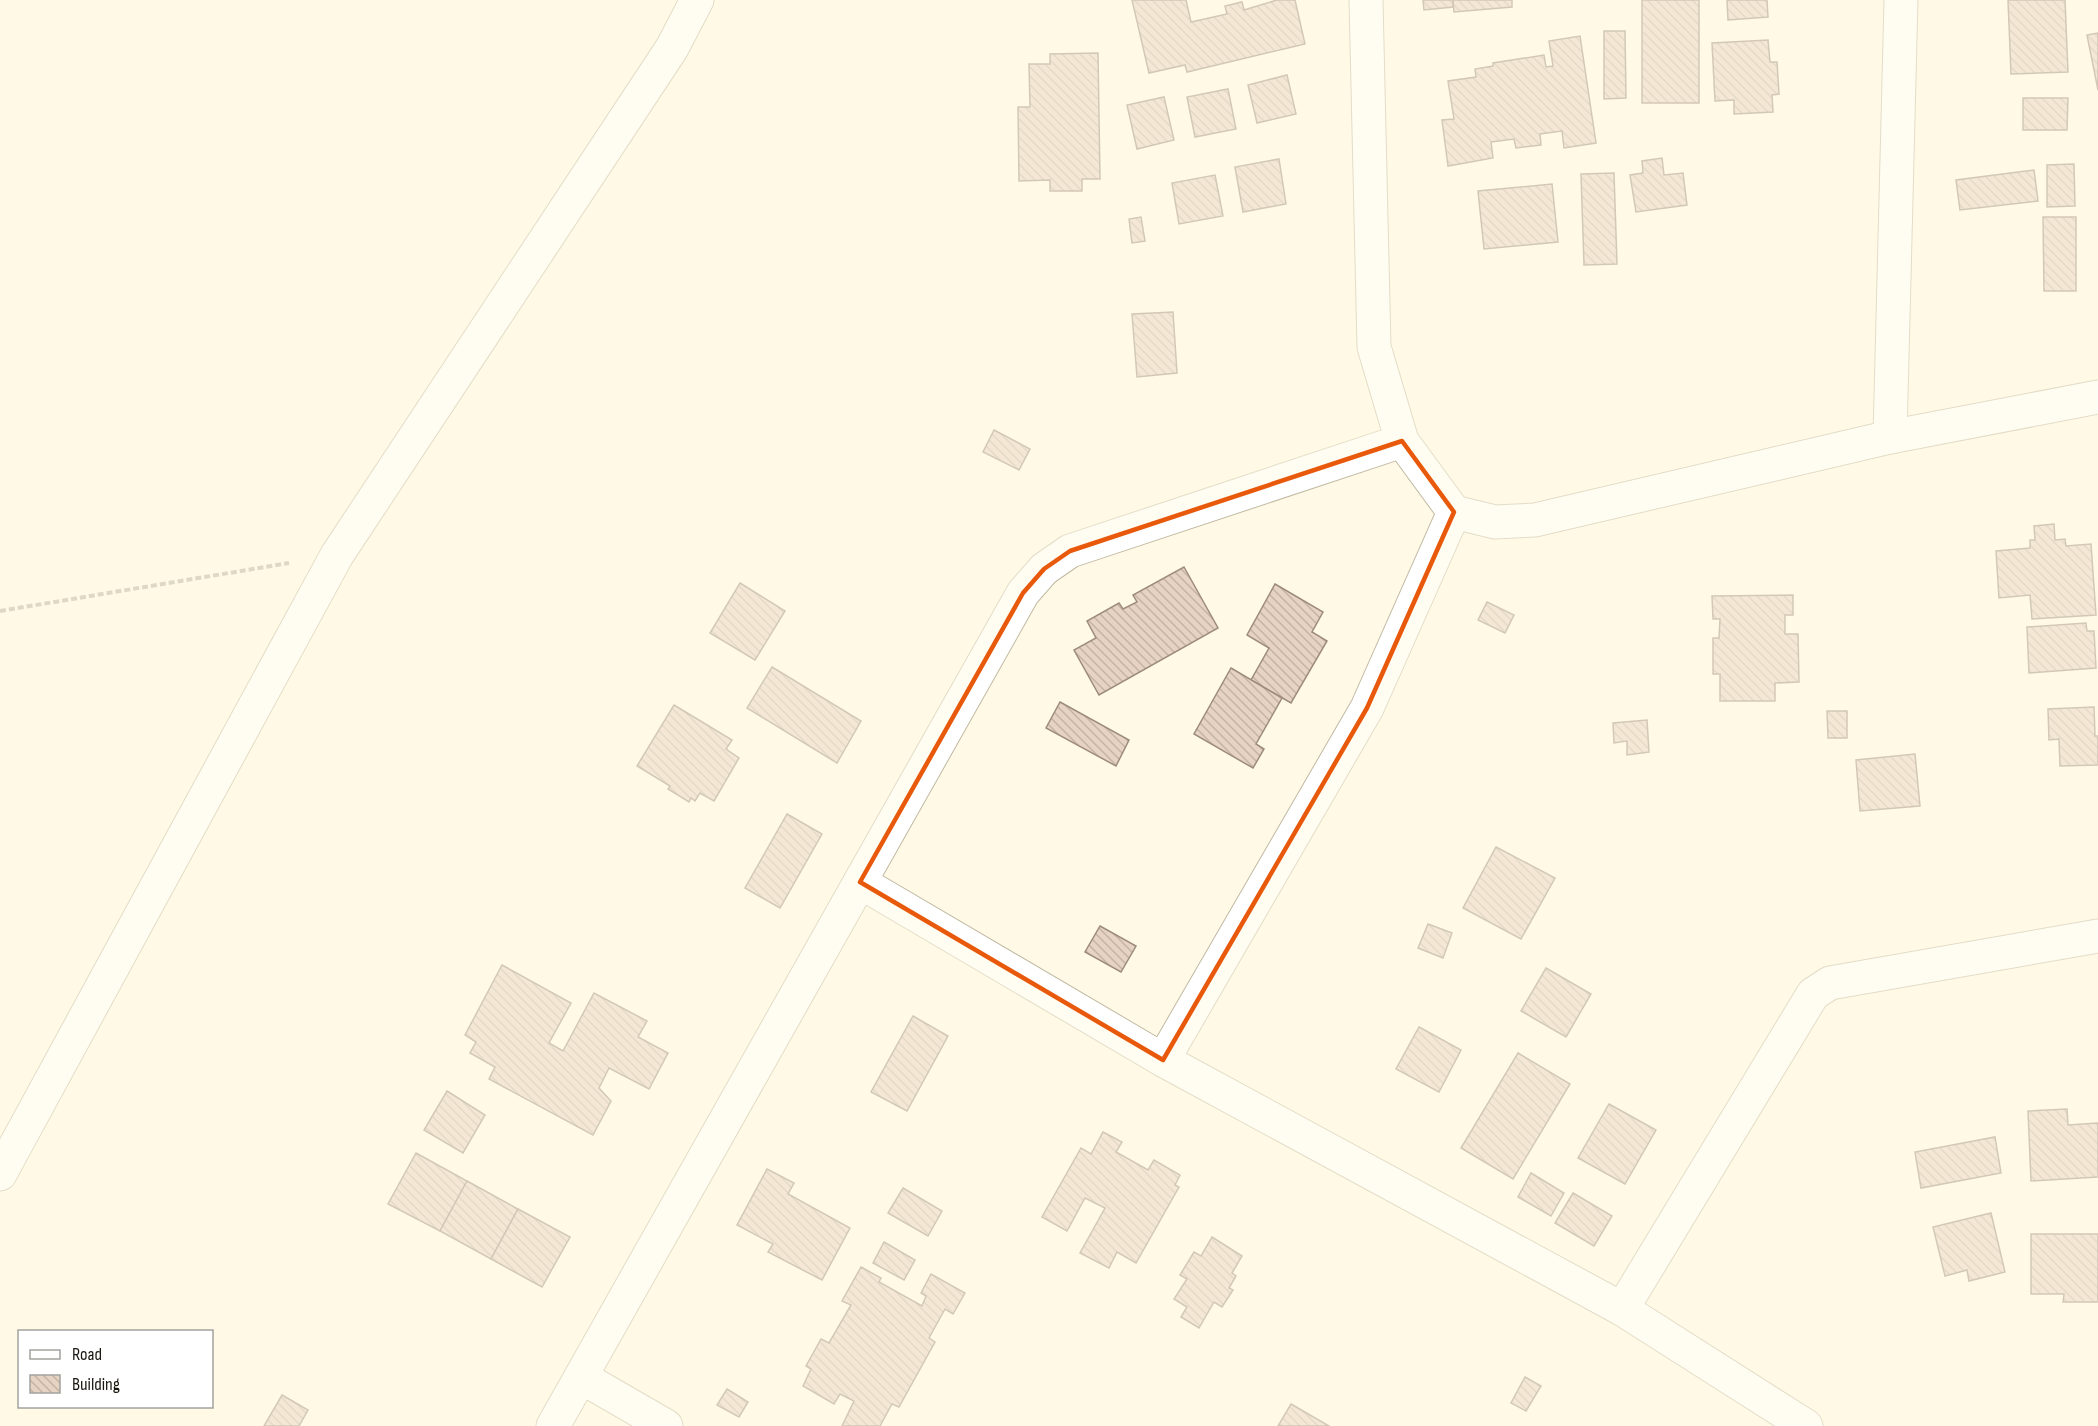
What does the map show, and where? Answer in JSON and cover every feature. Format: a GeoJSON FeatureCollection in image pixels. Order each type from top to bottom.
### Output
{"type":"FeatureCollection","features":[{"type":"Feature","properties":{"kind":"street"},"geometry":{"type":"LineString","coordinates":[[0,1174],[337,555],[672,48],[697,0]]}},
{"type":"Feature","properties":{"kind":"street"},"geometry":{"type":"LineString","coordinates":[[1366,0],[1374,347],[1402,441],[1454,512],[1495,522],[1534,520],[1890,437],[2098,397]]}},
{"type":"Feature","properties":{"kind":"street"},"geometry":{"type":"LineString","coordinates":[[1890,437],[1901,0]]}},
{"type":"Feature","properties":{"kind":"street"},"geometry":{"type":"LineString","coordinates":[[553,1426],[1023,593],[1044,569],[1070,551],[1402,441]]}},
{"type":"Feature","properties":{"kind":"street"},"geometry":{"type":"LineString","coordinates":[[1163,1060],[1367,708],[1454,512]]}},
{"type":"Feature","properties":{"kind":"street"},"geometry":{"type":"LineString","coordinates":[[860,882],[1163,1060],[1622,1310],[1806,1426]]}},
{"type":"Feature","properties":{"kind":"street"},"geometry":{"type":"LineString","coordinates":[[1622,1310],[1813,994],[1830,983],[2098,936]]}},
{"type":"Feature","properties":{"kind":"street"},"geometry":{"type":"LineString","coordinates":[[581,1377],[666,1426]]}},
{"type":"Feature","properties":{"kind":"path"},"geometry":{"type":"LineString","coordinates":[[0,611],[337,555]]}},
{"type":"Feature","properties":{"kind":"highlighted area"},"geometry":{"type":"Polygon","coordinates":[[[1402,441],[1454,512],[1367,708],[1163,1060],[860,882],[1023,593],[1044,569],[1070,551],[1402,441]]]}},
{"type":"Feature","properties":{"kind":"building"},"geometry":{"type":"Polygon","coordinates":[[[1132,0],[1186,0],[1191,22],[1227,14],[1225,6],[1242,2],[1244,10],[1277,0],[1295,0],[1305,44],[1187,72],[1185,65],[1149,73],[1132,0]]]}},
{"type":"Feature","properties":{"kind":"building"},"geometry":{"type":"Polygon","coordinates":[[[1423,0],[1453,0],[1453,7],[1424,10],[1423,0]]]}},
{"type":"Feature","properties":{"kind":"building"},"geometry":{"type":"Polygon","coordinates":[[[1453,0],[1512,0],[1512,7],[1454,12],[1453,0]]]}},
{"type":"Feature","properties":{"kind":"building"},"geometry":{"type":"Polygon","coordinates":[[[1642,0],[1699,0],[1699,103],[1642,103],[1642,0]]]}},
{"type":"Feature","properties":{"kind":"building"},"geometry":{"type":"Polygon","coordinates":[[[1727,0],[1767,0],[1768,17],[1728,20],[1727,0]]]}},
{"type":"Feature","properties":{"kind":"building"},"geometry":{"type":"Polygon","coordinates":[[[2008,0],[2065,0],[2068,72],[2011,74],[2008,0]]]}},
{"type":"Feature","properties":{"kind":"building"},"geometry":{"type":"Polygon","coordinates":[[[1604,31],[1625,31],[1626,98],[1604,99],[1604,31]]]}},
{"type":"Feature","properties":{"kind":"building"},"geometry":{"type":"Polygon","coordinates":[[[2098,33],[2098,90],[2087,35],[2098,33]]]}},
{"type":"Feature","properties":{"kind":"building"},"geometry":{"type":"Polygon","coordinates":[[[1580,36],[1596,143],[1564,148],[1562,131],[1540,134],[1541,145],[1516,148],[1514,139],[1491,142],[1493,158],[1448,166],[1442,120],[1454,119],[1448,81],[1476,77],[1475,69],[1493,66],[1493,63],[1544,55],[1546,67],[1553,66],[1549,41],[1580,36]]]}},
{"type":"Feature","properties":{"kind":"building"},"geometry":{"type":"Polygon","coordinates":[[[1768,40],[1770,62],[1777,62],[1779,94],[1772,95],[1773,112],[1734,114],[1734,100],[1715,101],[1712,43],[1768,40]]]}},
{"type":"Feature","properties":{"kind":"building"},"geometry":{"type":"Polygon","coordinates":[[[1098,53],[1100,179],[1082,179],[1082,191],[1050,191],[1050,180],[1019,181],[1018,107],[1030,107],[1029,64],[1050,64],[1050,54],[1098,53]]]}},
{"type":"Feature","properties":{"kind":"building"},"geometry":{"type":"Polygon","coordinates":[[[1287,75],[1296,114],[1257,123],[1248,85],[1287,75]]]}},
{"type":"Feature","properties":{"kind":"building"},"geometry":{"type":"Polygon","coordinates":[[[1228,89],[1236,129],[1195,137],[1187,97],[1228,89]]]}},
{"type":"Feature","properties":{"kind":"building"},"geometry":{"type":"Polygon","coordinates":[[[1164,97],[1174,140],[1137,149],[1127,105],[1164,97]]]}},
{"type":"Feature","properties":{"kind":"building"},"geometry":{"type":"Polygon","coordinates":[[[2023,98],[2068,98],[2067,130],[2023,130],[2023,98]]]}},
{"type":"Feature","properties":{"kind":"building"},"geometry":{"type":"Polygon","coordinates":[[[1662,158],[1664,175],[1683,173],[1687,205],[1636,212],[1630,175],[1643,173],[1642,161],[1662,158]]]}},
{"type":"Feature","properties":{"kind":"building"},"geometry":{"type":"Polygon","coordinates":[[[1279,159],[1286,204],[1243,212],[1235,167],[1279,159]]]}},
{"type":"Feature","properties":{"kind":"building"},"geometry":{"type":"Polygon","coordinates":[[[2074,164],[2075,206],[2047,207],[2047,165],[2074,164]]]}},
{"type":"Feature","properties":{"kind":"building"},"geometry":{"type":"Polygon","coordinates":[[[2034,170],[2038,201],[1960,210],[1956,180],[2034,170]]]}},
{"type":"Feature","properties":{"kind":"building"},"geometry":{"type":"Polygon","coordinates":[[[1614,173],[1617,264],[1584,265],[1581,174],[1614,173]]]}},
{"type":"Feature","properties":{"kind":"building"},"geometry":{"type":"Polygon","coordinates":[[[1215,175],[1223,216],[1179,224],[1172,183],[1215,175]]]}},
{"type":"Feature","properties":{"kind":"building"},"geometry":{"type":"Polygon","coordinates":[[[1552,184],[1558,242],[1484,249],[1478,191],[1552,184]]]}},
{"type":"Feature","properties":{"kind":"building"},"geometry":{"type":"Polygon","coordinates":[[[1141,217],[1145,241],[1132,243],[1129,219],[1141,217]]]}},
{"type":"Feature","properties":{"kind":"building"},"geometry":{"type":"Polygon","coordinates":[[[2043,217],[2076,217],[2076,291],[2044,291],[2043,217]]]}},
{"type":"Feature","properties":{"kind":"building"},"geometry":{"type":"Polygon","coordinates":[[[1173,312],[1177,373],[1137,377],[1132,314],[1173,312]]]}},
{"type":"Feature","properties":{"kind":"building"},"geometry":{"type":"Polygon","coordinates":[[[994,430],[1030,449],[1019,470],[983,452],[994,430]]]}},
{"type":"Feature","properties":{"kind":"building"},"geometry":{"type":"Polygon","coordinates":[[[2054,524],[2055,540],[2065,539],[2066,546],[2091,544],[2096,615],[2032,619],[2030,595],[1999,598],[1996,551],[2030,548],[2030,540],[2035,540],[2034,526],[2054,524]]]}},
{"type":"Feature","properties":{"kind":"building"},"geometry":{"type":"Polygon","coordinates":[[[1184,567],[1218,628],[1099,695],[1074,650],[1096,638],[1087,621],[1119,603],[1123,609],[1137,602],[1133,595],[1184,567]]]}},
{"type":"Feature","properties":{"kind":"building"},"geometry":{"type":"Polygon","coordinates":[[[740,583],[785,611],[755,660],[710,633],[740,583]]]}},
{"type":"Feature","properties":{"kind":"building"},"geometry":{"type":"Polygon","coordinates":[[[1275,584],[1323,612],[1312,632],[1327,641],[1291,703],[1251,680],[1269,648],[1247,635],[1275,584]]]}},
{"type":"Feature","properties":{"kind":"building"},"geometry":{"type":"Polygon","coordinates":[[[1793,595],[1793,615],[1785,615],[1785,634],[1798,634],[1799,682],[1775,683],[1775,701],[1720,701],[1720,674],[1713,674],[1713,638],[1719,638],[1720,619],[1713,619],[1712,596],[1793,595]]]}},
{"type":"Feature","properties":{"kind":"building"},"geometry":{"type":"Polygon","coordinates":[[[1487,602],[1514,615],[1505,633],[1478,620],[1487,602]]]}},
{"type":"Feature","properties":{"kind":"building"},"geometry":{"type":"Polygon","coordinates":[[[2086,623],[2087,631],[2094,631],[2096,668],[2029,673],[2027,627],[2086,623]]]}},
{"type":"Feature","properties":{"kind":"building"},"geometry":{"type":"Polygon","coordinates":[[[772,667],[861,721],[837,763],[747,708],[772,667]]]}},
{"type":"Feature","properties":{"kind":"building"},"geometry":{"type":"Polygon","coordinates":[[[1231,668],[1282,698],[1256,744],[1264,749],[1253,768],[1194,734],[1231,668]]]}},
{"type":"Feature","properties":{"kind":"building"},"geometry":{"type":"Polygon","coordinates":[[[1060,702],[1129,740],[1116,766],[1046,728],[1060,702]]]}},
{"type":"Feature","properties":{"kind":"building"},"geometry":{"type":"Polygon","coordinates":[[[674,705],[732,740],[726,749],[739,758],[714,801],[700,793],[695,801],[691,798],[689,802],[668,789],[670,786],[637,766],[674,705]]]}},
{"type":"Feature","properties":{"kind":"building"},"geometry":{"type":"Polygon","coordinates":[[[2094,707],[2095,736],[2098,736],[2098,765],[2060,766],[2059,739],[2049,740],[2048,709],[2094,707]]]}},
{"type":"Feature","properties":{"kind":"building"},"geometry":{"type":"Polygon","coordinates":[[[1827,711],[1847,711],[1847,738],[1828,738],[1827,711]]]}},
{"type":"Feature","properties":{"kind":"building"},"geometry":{"type":"Polygon","coordinates":[[[1647,720],[1649,752],[1627,755],[1627,741],[1614,743],[1613,723],[1647,720]]]}},
{"type":"Feature","properties":{"kind":"building"},"geometry":{"type":"Polygon","coordinates":[[[1915,754],[1920,806],[1860,811],[1856,760],[1915,754]]]}},
{"type":"Feature","properties":{"kind":"building"},"geometry":{"type":"Polygon","coordinates":[[[787,814],[822,834],[780,908],[745,888],[787,814]]]}},
{"type":"Feature","properties":{"kind":"building"},"geometry":{"type":"Polygon","coordinates":[[[1496,847],[1555,878],[1521,939],[1463,908],[1496,847]]]}},
{"type":"Feature","properties":{"kind":"building"},"geometry":{"type":"Polygon","coordinates":[[[1428,924],[1452,933],[1443,958],[1418,948],[1428,924]]]}},
{"type":"Feature","properties":{"kind":"building"},"geometry":{"type":"Polygon","coordinates":[[[1100,926],[1136,946],[1121,972],[1085,952],[1100,926]]]}},
{"type":"Feature","properties":{"kind":"building"},"geometry":{"type":"Polygon","coordinates":[[[502,965],[571,1003],[549,1043],[563,1051],[594,993],[647,1021],[638,1037],[668,1053],[649,1089],[609,1068],[599,1088],[611,1101],[593,1135],[489,1079],[495,1067],[470,1053],[476,1042],[465,1035],[502,965]]]}},
{"type":"Feature","properties":{"kind":"building"},"geometry":{"type":"Polygon","coordinates":[[[1546,968],[1591,994],[1566,1037],[1521,1011],[1546,968]]]}},
{"type":"Feature","properties":{"kind":"building"},"geometry":{"type":"Polygon","coordinates":[[[913,1016],[948,1036],[907,1111],[871,1092],[913,1016]]]}},
{"type":"Feature","properties":{"kind":"building"},"geometry":{"type":"Polygon","coordinates":[[[1419,1027],[1461,1050],[1439,1092],[1396,1069],[1419,1027]]]}},
{"type":"Feature","properties":{"kind":"building"},"geometry":{"type":"Polygon","coordinates":[[[1518,1053],[1570,1084],[1513,1179],[1461,1148],[1518,1053]]]}},
{"type":"Feature","properties":{"kind":"building"},"geometry":{"type":"Polygon","coordinates":[[[447,1091],[485,1115],[463,1153],[424,1130],[447,1091]]]}},
{"type":"Feature","properties":{"kind":"building"},"geometry":{"type":"Polygon","coordinates":[[[1609,1104],[1656,1130],[1625,1184],[1578,1158],[1609,1104]]]}},
{"type":"Feature","properties":{"kind":"building"},"geometry":{"type":"Polygon","coordinates":[[[2067,1109],[2068,1125],[2098,1123],[2098,1177],[2031,1181],[2028,1111],[2067,1109]]]}},
{"type":"Feature","properties":{"kind":"building"},"geometry":{"type":"Polygon","coordinates":[[[1103,1132],[1122,1142],[1116,1152],[1148,1170],[1154,1160],[1180,1175],[1175,1185],[1179,1187],[1136,1263],[1117,1252],[1109,1268],[1080,1253],[1105,1208],[1085,1198],[1067,1231],[1042,1217],[1081,1148],[1091,1154],[1103,1132]]]}},
{"type":"Feature","properties":{"kind":"building"},"geometry":{"type":"Polygon","coordinates":[[[1995,1137],[2001,1173],[1921,1188],[1915,1152],[1995,1137]]]}},
{"type":"Feature","properties":{"kind":"building"},"geometry":{"type":"Polygon","coordinates":[[[416,1153],[467,1181],[440,1231],[388,1204],[416,1153]]]}},
{"type":"Feature","properties":{"kind":"building"},"geometry":{"type":"Polygon","coordinates":[[[767,1169],[794,1183],[788,1194],[850,1228],[822,1280],[768,1252],[773,1244],[737,1225],[767,1169]]]}},
{"type":"Feature","properties":{"kind":"building"},"geometry":{"type":"Polygon","coordinates":[[[1531,1173],[1564,1193],[1551,1216],[1518,1197],[1531,1173]]]}},
{"type":"Feature","properties":{"kind":"building"},"geometry":{"type":"Polygon","coordinates":[[[467,1181],[518,1209],[491,1259],[440,1231],[467,1181]]]}},
{"type":"Feature","properties":{"kind":"building"},"geometry":{"type":"Polygon","coordinates":[[[903,1188],[942,1211],[928,1236],[888,1213],[903,1188]]]}},
{"type":"Feature","properties":{"kind":"building"},"geometry":{"type":"Polygon","coordinates":[[[1573,1193],[1612,1216],[1594,1246],[1555,1223],[1573,1193]]]}},
{"type":"Feature","properties":{"kind":"building"},"geometry":{"type":"Polygon","coordinates":[[[518,1209],[570,1237],[542,1287],[491,1259],[518,1209]]]}},
{"type":"Feature","properties":{"kind":"building"},"geometry":{"type":"Polygon","coordinates":[[[1991,1213],[2005,1272],[1969,1281],[1967,1270],[1945,1276],[1933,1227],[1991,1213]]]}},
{"type":"Feature","properties":{"kind":"building"},"geometry":{"type":"Polygon","coordinates":[[[2031,1234],[2098,1234],[2098,1302],[2063,1302],[2064,1294],[2031,1294],[2031,1234]]]}},
{"type":"Feature","properties":{"kind":"building"},"geometry":{"type":"Polygon","coordinates":[[[1212,1237],[1242,1256],[1232,1273],[1236,1276],[1229,1288],[1233,1290],[1222,1307],[1214,1302],[1199,1328],[1181,1317],[1187,1307],[1174,1299],[1187,1279],[1180,1275],[1194,1252],[1201,1256],[1212,1237]]]}},
{"type":"Feature","properties":{"kind":"building"},"geometry":{"type":"Polygon","coordinates":[[[884,1242],[915,1260],[904,1280],[873,1263],[884,1242]]]}},
{"type":"Feature","properties":{"kind":"building"},"geometry":{"type":"Polygon","coordinates":[[[861,1267],[881,1278],[879,1282],[922,1306],[926,1296],[921,1293],[931,1274],[965,1293],[953,1314],[945,1309],[929,1338],[935,1342],[899,1407],[892,1404],[880,1426],[842,1426],[854,1401],[840,1394],[834,1404],[803,1386],[811,1369],[806,1366],[821,1339],[829,1343],[851,1305],[842,1301],[861,1267]]]}},
{"type":"Feature","properties":{"kind":"building"},"geometry":{"type":"Polygon","coordinates":[[[1525,1377],[1541,1386],[1526,1411],[1511,1403],[1525,1377]]]}},
{"type":"Feature","properties":{"kind":"building"},"geometry":{"type":"Polygon","coordinates":[[[727,1389],[748,1402],[739,1417],[717,1405],[727,1389]]]}},
{"type":"Feature","properties":{"kind":"building"},"geometry":{"type":"Polygon","coordinates":[[[282,1395],[308,1410],[299,1426],[264,1426],[282,1395]]]}},
{"type":"Feature","properties":{"kind":"building"},"geometry":{"type":"Polygon","coordinates":[[[1291,1404],[1329,1426],[1278,1426],[1291,1404]]]}}]}
